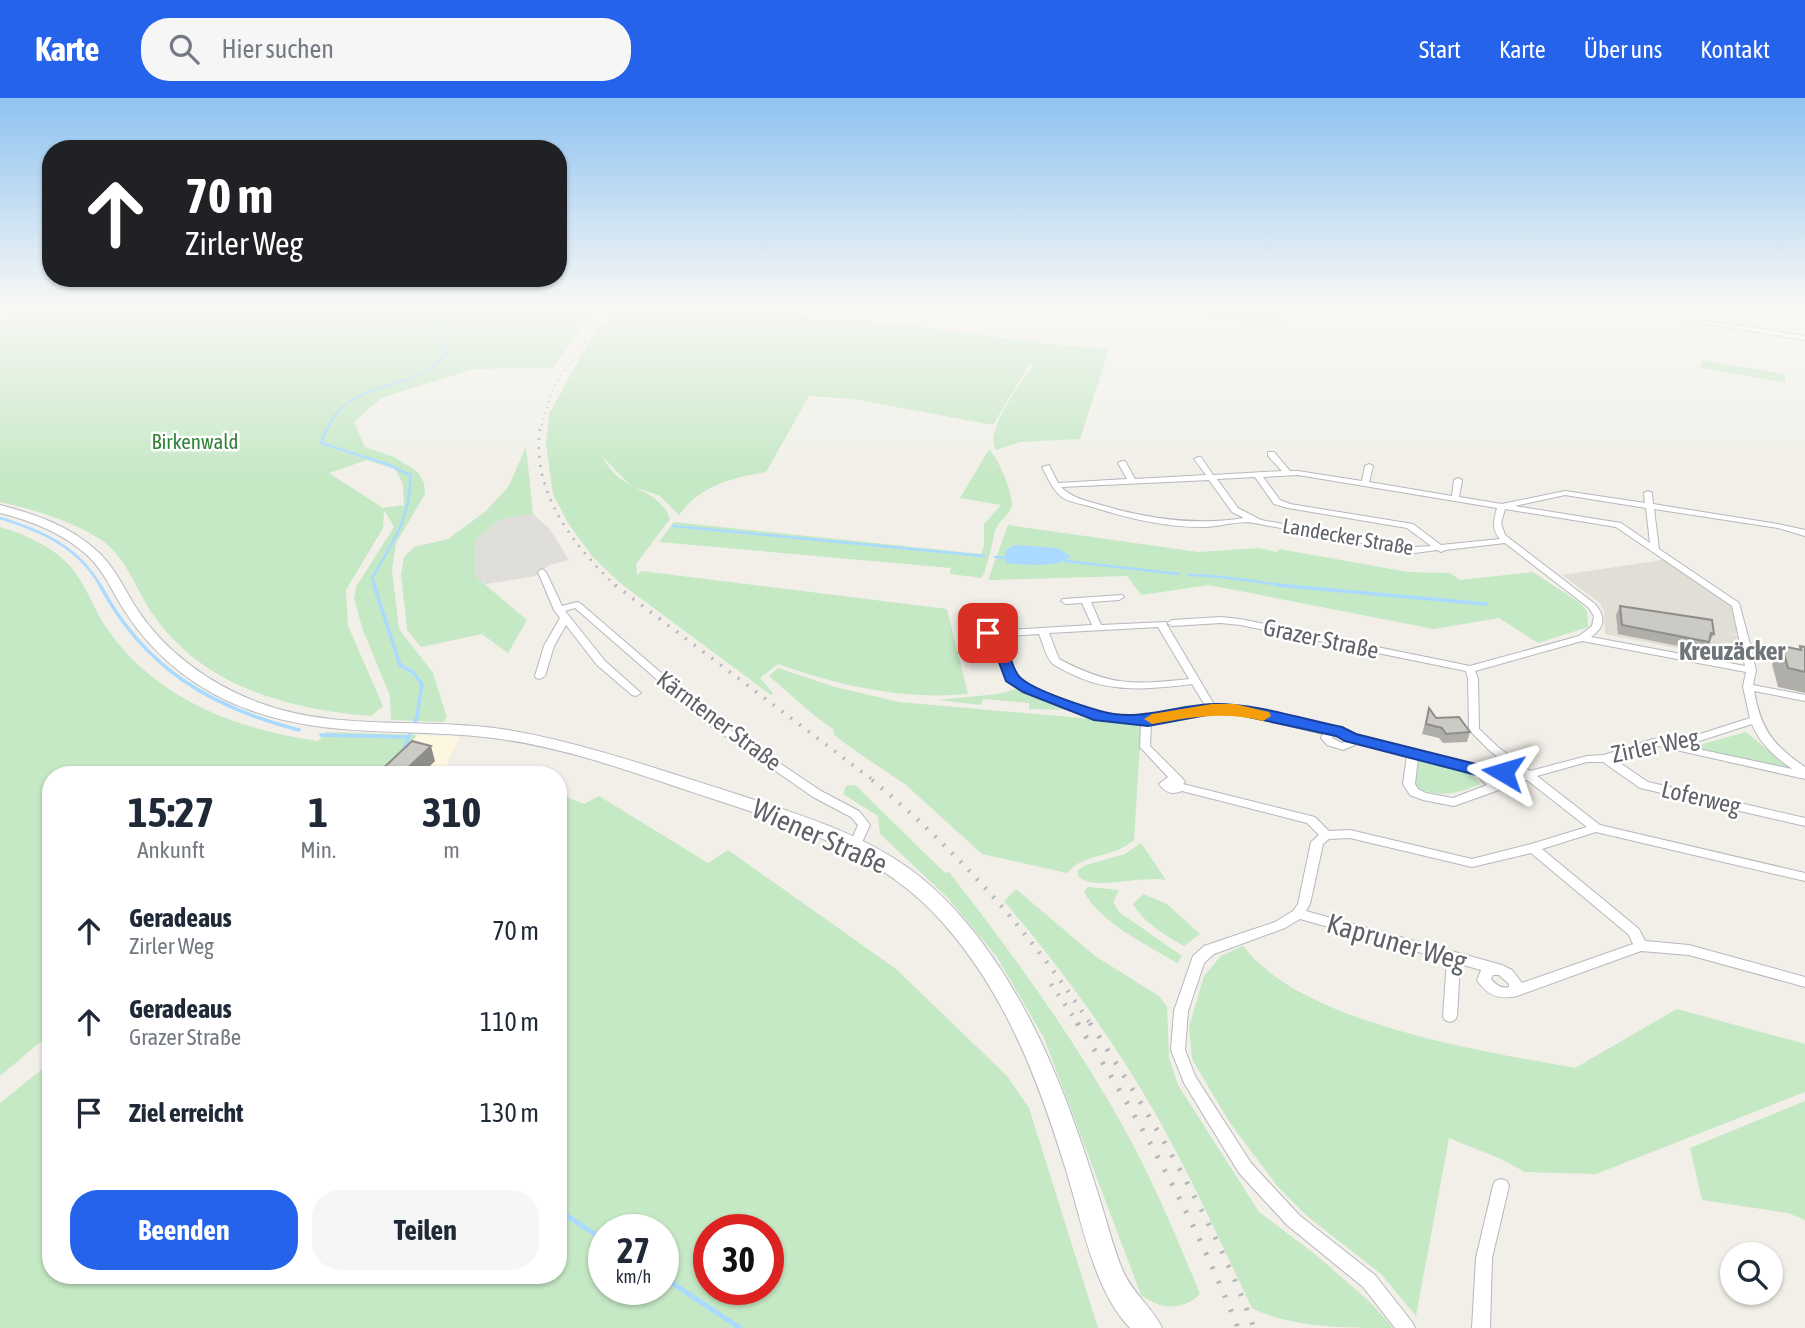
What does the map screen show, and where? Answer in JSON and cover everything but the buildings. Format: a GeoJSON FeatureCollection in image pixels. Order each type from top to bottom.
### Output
{"type":"FeatureCollection","features":[{"type":"Feature","properties":{"kind":"street"},"geometry":{"type":"LineString","coordinates":[[1271,454],[1287,473]]}},
{"type":"Feature","properties":{"kind":"street","name":"Landecker Straße"},"geometry":{"type":"LineString","coordinates":[[1198,459],[1235,510],[1250,519],[1415,550],[1504,541]]}},
{"type":"Feature","properties":{"kind":"street"},"geometry":{"type":"LineString","coordinates":[[1122,463],[1133,482]]}},
{"type":"Feature","properties":{"kind":"street"},"geometry":{"type":"LineString","coordinates":[[1365,484],[1369,466]]}},
{"type":"Feature","properties":{"kind":"street"},"geometry":{"type":"LineString","coordinates":[[1046,467],[1062,494],[1165,523],[1203,525],[1250,519]]}},
{"type":"Feature","properties":{"kind":"street"},"geometry":{"type":"LineString","coordinates":[[1055,485],[1287,473],[1653,531]]}},
{"type":"Feature","properties":{"kind":"street"},"geometry":{"type":"LineString","coordinates":[[1257,475],[1277,502],[1410,526],[1441,549]]}},
{"type":"Feature","properties":{"kind":"street"},"geometry":{"type":"LineString","coordinates":[[1455,499],[1458,480]]}},
{"type":"Feature","properties":{"kind":"street"},"geometry":{"type":"LineString","coordinates":[[1502,506],[1556,489],[1805,533]]}},
{"type":"Feature","properties":{"kind":"street"},"geometry":{"type":"LineString","coordinates":[[1648,493],[1655,549]]}},
{"type":"Feature","properties":{"kind":"street"},"geometry":{"type":"LineString","coordinates":[[1502,506],[1497,523],[1504,541],[1597,611],[1598,626],[1583,638],[1469,669],[1473,679],[1474,730],[1596,828],[1805,877]]}},
{"type":"Feature","properties":{"kind":"street"},"geometry":{"type":"LineString","coordinates":[[1746,508],[1749,521]]}},
{"type":"Feature","properties":{"kind":"street","name":"Wiener Straße"},"geometry":{"type":"LineString","coordinates":[[0,509],[33,518],[80,542],[101,562],[145,631],[166,651],[215,688],[250,705],[289,717],[348,727],[505,734],[551,743],[789,817],[855,846],[925,891],[965,936],[1008,996],[1038,1056],[1112,1277],[1130,1310],[1147,1328]]}},
{"type":"Feature","properties":{"kind":"street"},"geometry":{"type":"LineString","coordinates":[[1618,525],[1732,600],[1738,610],[1751,670],[1748,687],[1753,720],[1763,740],[1805,774]]}},
{"type":"Feature","properties":{"kind":"street","name":"Kärntener Straße"},"geometry":{"type":"LineString","coordinates":[[542,572],[562,614],[601,663],[636,693]]}},
{"type":"Feature","properties":{"kind":"street"},"geometry":{"type":"LineString","coordinates":[[1066,601],[1119,597]]}},
{"type":"Feature","properties":{"kind":"street"},"geometry":{"type":"LineString","coordinates":[[1086,600],[1098,628]]}},
{"type":"Feature","properties":{"kind":"street","name":"Kärntener Straße"},"geometry":{"type":"LineString","coordinates":[[562,614],[577,605],[726,732],[817,794],[855,814],[864,825],[855,846]]}},
{"type":"Feature","properties":{"kind":"street"},"geometry":{"type":"LineString","coordinates":[[995,611],[1011,678],[1028,689],[1100,717],[1148,721],[1212,709],[1235,709],[1330,732],[1326,736],[1328,741],[1339,746],[1350,745],[1350,738],[1484,771],[1486,779],[1504,784]]}},
{"type":"Feature","properties":{"kind":"street"},"geometry":{"type":"LineString","coordinates":[[540,676],[562,614]]}},
{"type":"Feature","properties":{"kind":"street","name":"Grazer Straße"},"geometry":{"type":"LineString","coordinates":[[1002,634],[1221,620],[1469,669]]}},
{"type":"Feature","properties":{"kind":"street"},"geometry":{"type":"LineString","coordinates":[[1166,625],[1194,681],[1212,709]]}},
{"type":"Feature","properties":{"kind":"street"},"geometry":{"type":"LineString","coordinates":[[1044,631],[1055,661],[1114,687],[1130,688],[1194,681]]}},
{"type":"Feature","properties":{"kind":"street"},"geometry":{"type":"LineString","coordinates":[[1583,638],[1751,670]]}},
{"type":"Feature","properties":{"kind":"street"},"geometry":{"type":"LineString","coordinates":[[1795,645],[1802,657]]}},
{"type":"Feature","properties":{"kind":"street"},"geometry":{"type":"LineString","coordinates":[[1746,646],[1802,657]]}},
{"type":"Feature","properties":{"kind":"street"},"geometry":{"type":"LineString","coordinates":[[1748,687],[1805,698]]}},
{"type":"Feature","properties":{"kind":"street","name":"Zirler Weg"},"geometry":{"type":"LineString","coordinates":[[1413,754],[1409,784],[1414,792],[1454,802],[1587,759],[1605,758],[1653,742],[1672,746],[1753,720]]}},
{"type":"Feature","properties":{"kind":"street"},"geometry":{"type":"LineString","coordinates":[[1148,721],[1145,747],[1180,784],[1311,820],[1326,835]]}},
{"type":"Feature","properties":{"kind":"street"},"geometry":{"type":"LineString","coordinates":[[1672,746],[1805,774]]}},
{"type":"Feature","properties":{"kind":"street","name":"Loferweg"},"geometry":{"type":"LineString","coordinates":[[1605,758],[1644,785],[1805,822]]}},
{"type":"Feature","properties":{"kind":"street"},"geometry":{"type":"LineString","coordinates":[[1406,1328],[1369,1281],[1293,1220],[1245,1168],[1189,1079],[1178,1050],[1181,1011],[1198,960],[1209,950],[1280,925],[1298,914],[1304,904],[1317,842],[1326,835],[1360,836],[1472,863],[1533,848],[1596,828]]}},
{"type":"Feature","properties":{"kind":"street"},"geometry":{"type":"LineString","coordinates":[[1533,848],[1634,932],[1641,946]]}},
{"type":"Feature","properties":{"kind":"street","name":"Kapruner Weg"},"geometry":{"type":"LineString","coordinates":[[1298,914],[1497,970]]}},
{"type":"Feature","properties":{"kind":"street"},"geometry":{"type":"LineString","coordinates":[[1512,992],[1516,987],[1514,980],[1497,970],[1485,973],[1486,984],[1502,993],[1512,992],[1641,946],[1689,950],[1805,982]]}},
{"type":"Feature","properties":{"kind":"street"},"geometry":{"type":"LineString","coordinates":[[1450,1016],[1454,958]]}},
{"type":"Feature","properties":{"kind":"street"},"geometry":{"type":"LineString","coordinates":[[1481,1328],[1484,1258],[1501,1186]]}},
{"type":"Feature","properties":{"kind":"shaded area"},"geometry":{"type":"Polygon","coordinates":[[[533,514],[549,528],[569,560],[549,565],[536,576],[486,584],[475,577],[474,540],[501,519],[533,514]]]}},
{"type":"Feature","properties":{"kind":"shaded area"},"geometry":{"type":"Polygon","coordinates":[[[1669,559],[1730,602],[1737,634],[1723,632],[1737,635],[1744,661],[1605,634],[1604,612],[1600,603],[1562,575],[1669,559]]]}},
{"type":"Feature","properties":{"kind":"shaded area"},"geometry":{"type":"Polygon","coordinates":[[[417,735],[460,737],[446,764],[451,766],[395,766],[417,735]]]}},
{"type":"Feature","properties":{"kind":"green space","name":"Birkenwald"},"geometry":{"type":"Polygon","coordinates":[[[0,363],[556,363],[553,368],[474,369],[383,397],[354,422],[365,447],[394,457],[418,472],[424,483],[425,494],[396,543],[392,570],[399,629],[433,673],[447,718],[443,722],[391,720],[390,696],[363,630],[354,599],[356,587],[394,527],[384,510],[383,528],[346,590],[348,626],[383,706],[371,716],[309,708],[279,700],[249,690],[221,676],[195,659],[172,638],[152,613],[123,563],[109,546],[64,521],[0,502],[0,363]],[[367,460],[329,473],[383,508],[404,505],[403,484],[395,469],[367,460]]]}},
{"type":"Feature","properties":{"kind":"green space"},"geometry":{"type":"Polygon","coordinates":[[[577,363],[1030,363],[993,425],[853,399],[809,396],[766,472],[717,485],[697,497],[679,515],[660,496],[634,487],[657,500],[670,519],[636,564],[637,576],[641,571],[947,609],[968,694],[919,695],[872,690],[778,664],[760,678],[773,693],[771,695],[620,583],[592,556],[568,523],[553,494],[546,444],[549,414],[577,363]],[[603,457],[611,469],[630,485],[603,457]]]}},
{"type":"Feature","properties":{"kind":"green space"},"geometry":{"type":"Polygon","coordinates":[[[1104,363],[1080,439],[1020,442],[996,450],[993,442],[999,420],[1033,364],[1104,363]]]}},
{"type":"Feature","properties":{"kind":"green space"},"geometry":{"type":"Polygon","coordinates":[[[1701,363],[1722,363],[1785,374],[1785,383],[1700,368],[1701,363]]]}},
{"type":"Feature","properties":{"kind":"green space"},"geometry":{"type":"Polygon","coordinates":[[[526,446],[533,514],[501,519],[475,540],[475,576],[527,620],[508,653],[482,634],[421,647],[407,630],[401,574],[404,557],[414,547],[448,539],[485,512],[509,486],[526,446]]]}},
{"type":"Feature","properties":{"kind":"green space"},"geometry":{"type":"Polygon","coordinates":[[[989,449],[1005,477],[1012,503],[996,528],[982,578],[950,574],[951,568],[659,542],[674,522],[981,554],[984,546],[984,524],[1001,505],[960,498],[989,449]]]}},
{"type":"Feature","properties":{"kind":"green space"},"geometry":{"type":"Polygon","coordinates":[[[1008,525],[1198,552],[1259,548],[1277,552],[1279,549],[1408,572],[1450,573],[1460,580],[1533,572],[1580,603],[1587,611],[1588,627],[1538,643],[1499,618],[1434,629],[1209,585],[1141,595],[1127,576],[988,580],[1008,525]]]}},
{"type":"Feature","properties":{"kind":"green space"},"geometry":{"type":"Polygon","coordinates":[[[0,527],[35,540],[59,556],[78,577],[108,630],[128,654],[174,693],[201,707],[258,729],[318,741],[326,732],[417,735],[395,766],[42,766],[42,1041],[0,1076],[0,527]]]}},
{"type":"Feature","properties":{"kind":"green space"},"geometry":{"type":"Polygon","coordinates":[[[778,668],[835,687],[899,702],[1138,723],[1141,729],[1134,840],[1117,850],[1081,862],[1067,873],[982,854],[906,785],[834,735],[833,729],[769,676],[778,668]]]}},
{"type":"Feature","properties":{"kind":"green space"},"geometry":{"type":"Polygon","coordinates":[[[1020,688],[1072,710],[1029,709],[1029,703],[983,699],[981,705],[938,700],[998,694],[1020,688]]]}},
{"type":"Feature","properties":{"kind":"green space"},"geometry":{"type":"Polygon","coordinates":[[[1746,732],[1790,769],[1692,747],[1746,732]]]}},
{"type":"Feature","properties":{"kind":"green space"},"geometry":{"type":"Polygon","coordinates":[[[1418,760],[1460,769],[1480,784],[1454,793],[1428,792],[1412,783],[1414,762],[1418,760]]]}},
{"type":"Feature","properties":{"kind":"green space"},"geometry":{"type":"Polygon","coordinates":[[[855,785],[945,873],[949,872],[1064,1030],[1146,1170],[1200,1294],[1193,1300],[1178,1306],[1163,1306],[1141,1295],[1044,1038],[997,957],[947,897],[880,834],[878,816],[843,794],[846,786],[855,785]]]}},
{"type":"Feature","properties":{"kind":"green space"},"geometry":{"type":"Polygon","coordinates":[[[599,796],[708,863],[728,850],[896,969],[1007,1076],[1029,1108],[1098,1328],[0,1328],[0,1103],[42,1069],[42,1284],[567,1284],[567,797],[584,804],[599,796]]]}},
{"type":"Feature","properties":{"kind":"green space"},"geometry":{"type":"Polygon","coordinates":[[[1141,843],[1166,880],[1094,883],[1078,876],[1078,870],[1086,865],[1125,854],[1141,843]]]}},
{"type":"Feature","properties":{"kind":"green space"},"geometry":{"type":"Polygon","coordinates":[[[1088,887],[1119,890],[1113,902],[1119,912],[1182,956],[1177,963],[1113,924],[1084,892],[1088,887]]]}},
{"type":"Feature","properties":{"kind":"green space"},"geometry":{"type":"Polygon","coordinates":[[[1016,889],[1095,956],[1159,996],[1167,1007],[1169,1058],[1178,1085],[1259,1212],[1316,1255],[1370,1302],[1393,1328],[1302,1323],[1267,1315],[1252,1308],[1181,1161],[1121,1057],[1045,951],[1004,901],[1016,889]]]}},
{"type":"Feature","properties":{"kind":"green space"},"geometry":{"type":"Polygon","coordinates":[[[1143,894],[1167,904],[1200,934],[1184,946],[1162,933],[1143,917],[1133,904],[1143,894]]]}},
{"type":"Feature","properties":{"kind":"green space"},"geometry":{"type":"Polygon","coordinates":[[[1243,946],[1270,973],[1307,996],[1349,1014],[1396,1030],[1445,1042],[1575,1068],[1677,1009],[1805,1044],[1805,1092],[1596,1174],[1525,1172],[1449,1138],[1416,1316],[1381,1274],[1307,1216],[1278,1187],[1230,1123],[1192,1059],[1189,1027],[1204,976],[1221,956],[1243,946]]]}},
{"type":"Feature","properties":{"kind":"green space"},"geometry":{"type":"Polygon","coordinates":[[[1805,1101],[1805,1220],[1788,1213],[1702,1200],[1690,1148],[1805,1101]]]}},
{"type":"Feature","properties":{"kind":"water"},"geometry":{"type":"Polygon","coordinates":[[[1015,545],[1058,548],[1071,557],[1048,564],[1005,563],[1006,550],[1015,545]]]}},
{"type":"Feature","properties":{"kind":"waterway"},"geometry":{"type":"LineString","coordinates":[[326,431],[335,416],[359,396],[418,375],[437,363]]}},
{"type":"Feature","properties":{"kind":"waterway"},"geometry":{"type":"LineString","coordinates":[[326,429],[321,443],[389,465],[410,475],[410,490],[404,516],[372,578],[375,587]]}},
{"type":"Feature","properties":{"kind":"waterway"},"geometry":{"type":"LineString","coordinates":[[0,518],[58,542],[82,561],[101,587]]}},
{"type":"Feature","properties":{"kind":"waterway"},"geometry":{"type":"LineString","coordinates":[[673,526],[984,556]]}},
{"type":"Feature","properties":{"kind":"waterway"},"geometry":{"type":"LineString","coordinates":[[995,557],[1007,558]]}},
{"type":"Feature","properties":{"kind":"waterway"},"geometry":{"type":"LineString","coordinates":[[1065,561],[1179,574]]}},
{"type":"Feature","properties":{"kind":"waterway"},"geometry":{"type":"LineString","coordinates":[[1189,575],[1293,586]]}},
{"type":"Feature","properties":{"kind":"waterway"},"geometry":{"type":"LineString","coordinates":[[100,585],[137,639],[183,680],[237,709],[299,730]]}},
{"type":"Feature","properties":{"kind":"waterway"},"geometry":{"type":"LineString","coordinates":[[374,585],[400,665],[413,672],[422,684],[417,717],[403,751]]}},
{"type":"Feature","properties":{"kind":"waterway"},"geometry":{"type":"LineString","coordinates":[[1277,585],[1293,586]]}},
{"type":"Feature","properties":{"kind":"waterway"},"geometry":{"type":"LineString","coordinates":[[1293,586],[1486,604]]}},
{"type":"Feature","properties":{"kind":"waterway"},"geometry":{"type":"LineString","coordinates":[[1293,586],[1297,587]]}},
{"type":"Feature","properties":{"kind":"waterway"},"geometry":{"type":"LineString","coordinates":[[321,735],[406,737]]}},
{"type":"Feature","properties":{"kind":"waterway"},"geometry":{"type":"LineString","coordinates":[[567,1216],[588,1230]]}},
{"type":"Feature","properties":{"kind":"waterway"},"geometry":{"type":"LineString","coordinates":[[679,1288],[740,1328]]}},
{"type":"Feature","properties":{"kind":"railway"},"geometry":{"type":"LineString","coordinates":[[540,431],[553,388],[570,363]]}},
{"type":"Feature","properties":{"kind":"railway"},"geometry":{"type":"LineString","coordinates":[[540,429],[542,475],[559,517],[571,536],[615,585]]}},
{"type":"Feature","properties":{"kind":"railway"},"geometry":{"type":"LineString","coordinates":[[615,585],[874,781]]}},
{"type":"Feature","properties":{"kind":"railway"},"geometry":{"type":"LineString","coordinates":[[872,780],[933,834],[990,894],[1043,958],[1091,1025]]}},
{"type":"Feature","properties":{"kind":"railway"},"geometry":{"type":"LineString","coordinates":[[1051,984],[1079,1025]]}},
{"type":"Feature","properties":{"kind":"railway"},"geometry":{"type":"LineString","coordinates":[[1077,1023],[1123,1096],[1165,1171],[1204,1248],[1238,1328]]}},
{"type":"Feature","properties":{"kind":"railway"},"geometry":{"type":"LineString","coordinates":[[1090,1023],[1181,1171],[1220,1248],[1254,1328]]}},
{"type":"Feature","properties":{"kind":"slow traffic"},"geometry":{"type":"LineString","coordinates":[[1152,719],[1212,709],[1235,709],[1263,716]]}},
{"type":"Feature","properties":{"kind":"district","name":"Kreuzäcker"},"geometry":{"type":"Point","coordinates":[1732,651]}},
{"type":"Feature","properties":{"kind":"route"},"geometry":{"type":"LineString","coordinates":[[988,633],[997,639],[1011,678],[1028,689],[1100,717],[1148,721],[1212,709],[1235,709],[1330,732],[1342,732],[1350,738],[1484,771],[1490,769],[1503,772]]}}]}
